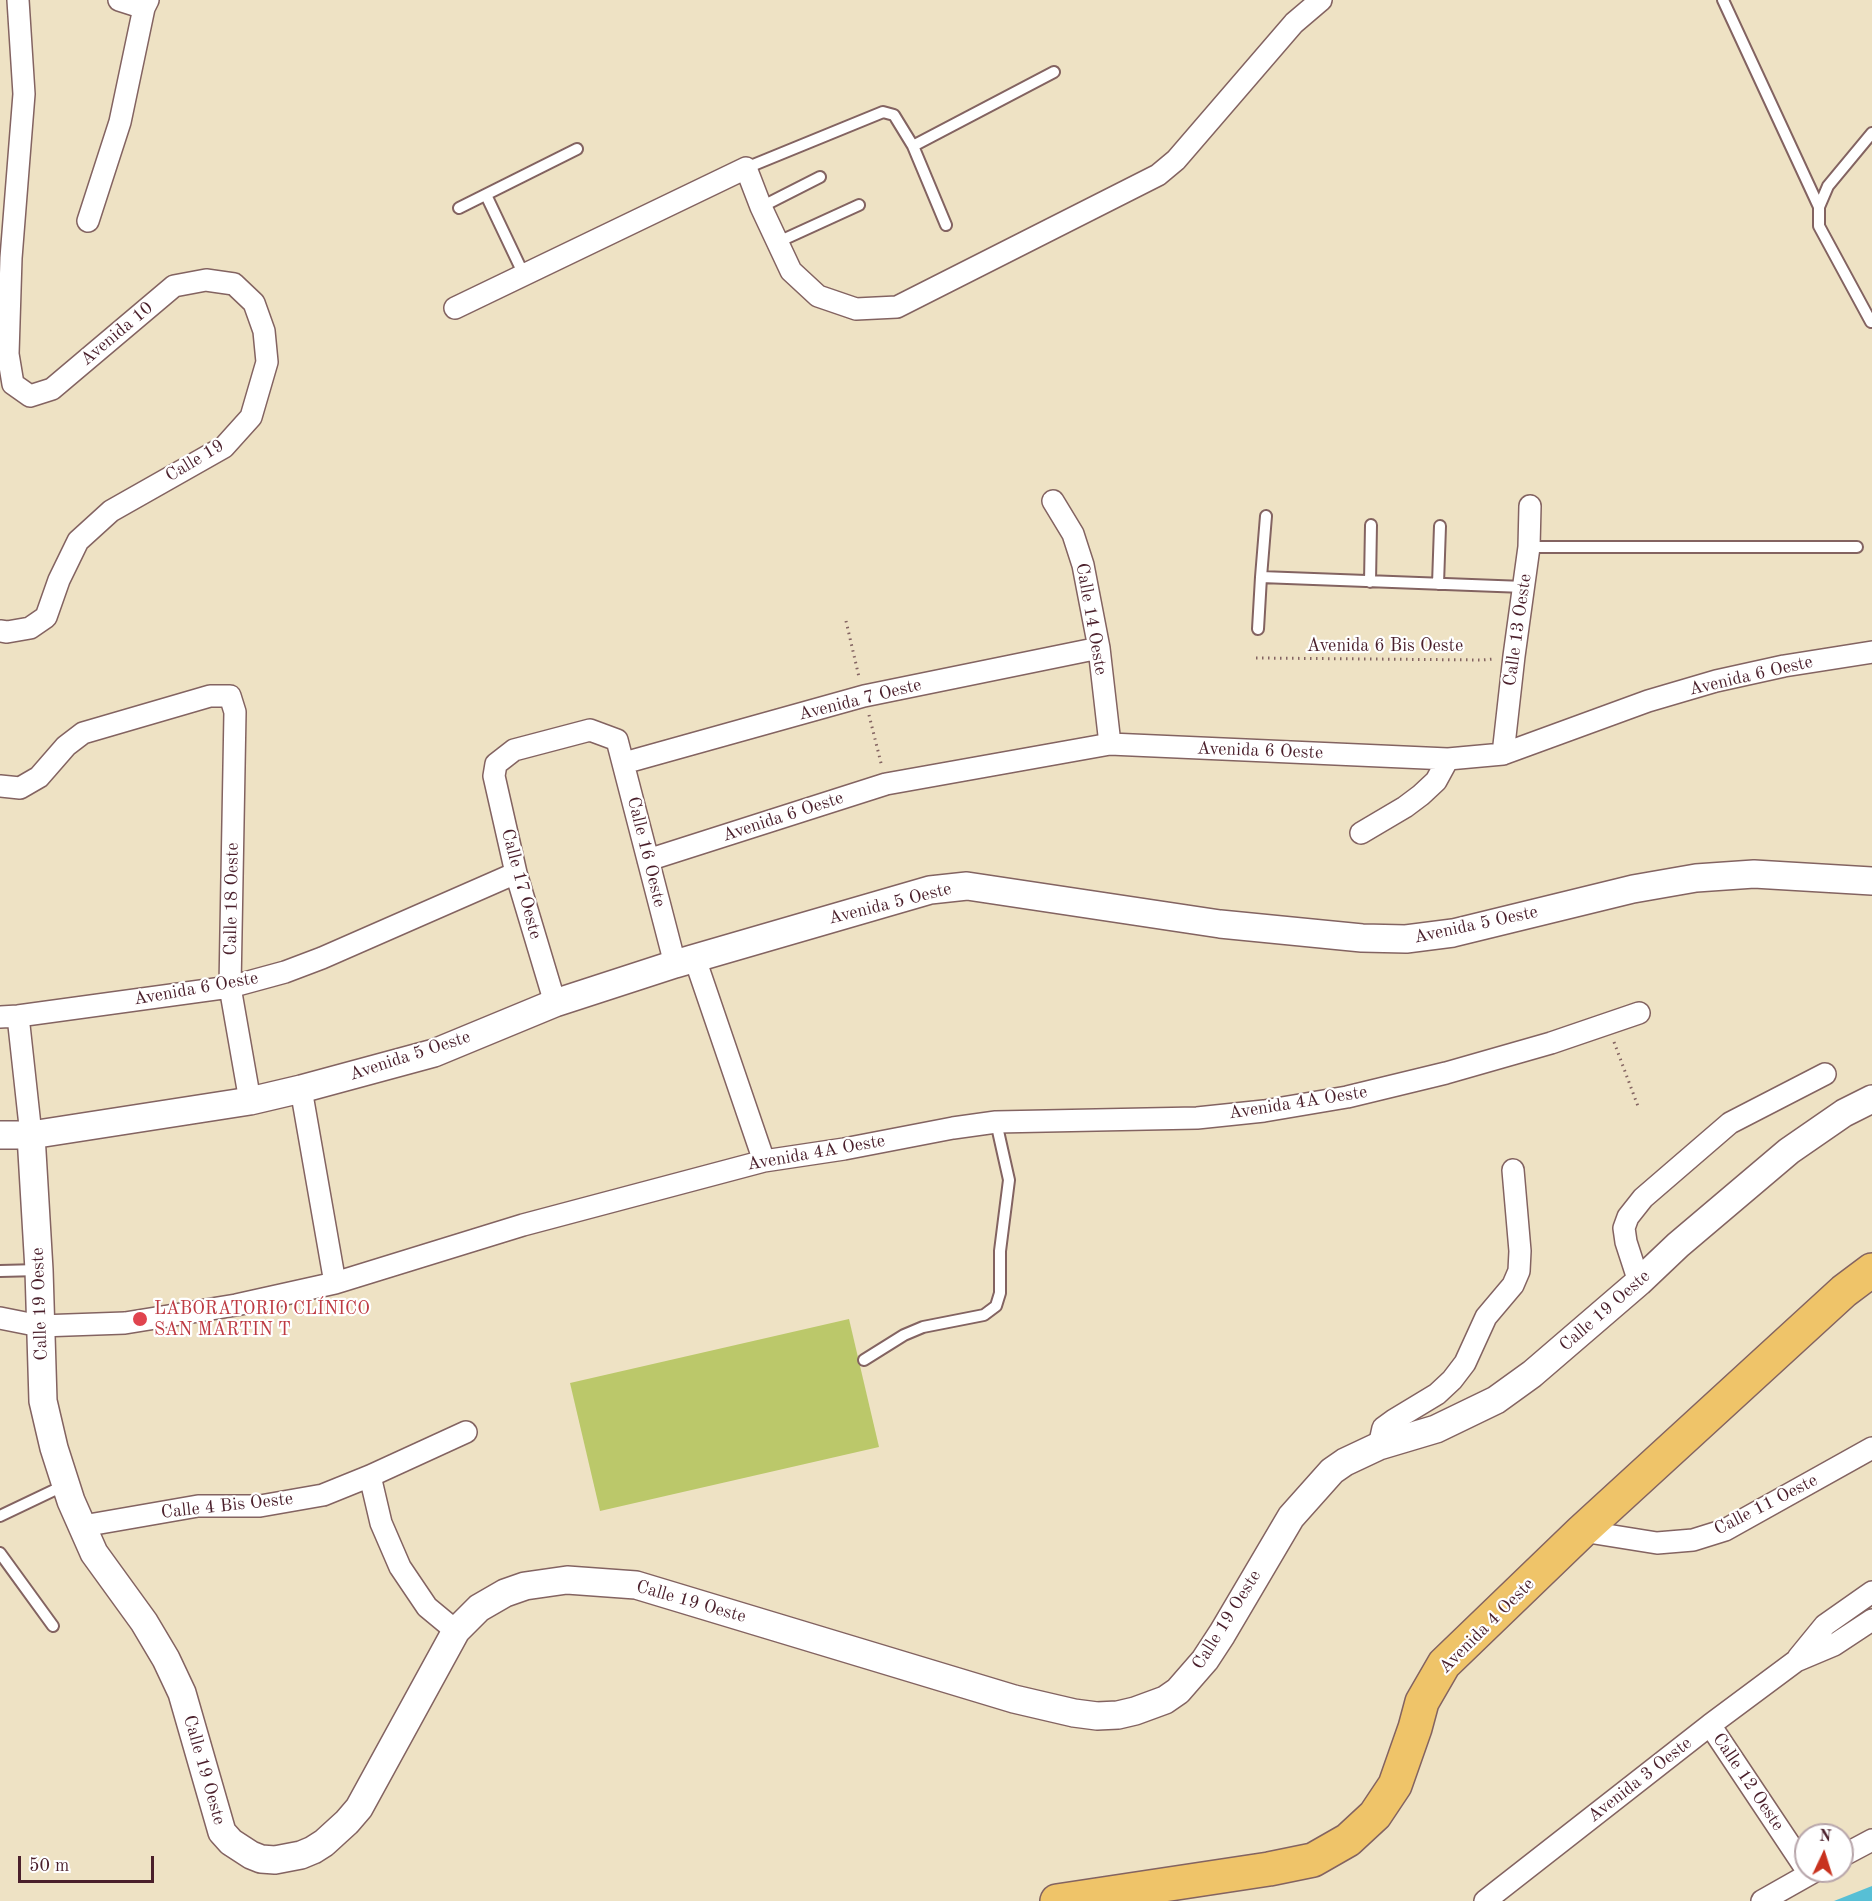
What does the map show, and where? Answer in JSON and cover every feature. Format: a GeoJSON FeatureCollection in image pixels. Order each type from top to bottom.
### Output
{"type":"FeatureCollection","features":[{"type":"Feature","properties":{"kind":"main road","name":"Avenida 4 Oeste"},"geometry":{"type":"LineString","coordinates":[[1057,1901],[1269,1869],[1313,1860],[1348,1840],[1375,1815],[1395,1785],[1422,1702],[1444,1664],[1582,1531],[1844,1292],[1872,1270]]}},
{"type":"Feature","properties":{"kind":"street","name":"Avenida 10"},"geometry":{"type":"LineString","coordinates":[[18,0],[24,94],[11,258],[8,354],[13,384],[30,396],[52,389],[174,286],[207,280]]}},
{"type":"Feature","properties":{"kind":"street"},"geometry":{"type":"LineString","coordinates":[[88,221],[120,122],[146,4],[119,0]]}},
{"type":"Feature","properties":{"kind":"street"},"geometry":{"type":"LineString","coordinates":[[455,308],[747,168],[761,207],[791,271],[818,296],[856,309],[897,307],[1158,175],[1176,160],[1294,23],[1321,0]]}},
{"type":"Feature","properties":{"kind":"street","name":"Calle 19"},"geometry":{"type":"LineString","coordinates":[[0,631],[30,628],[46,617],[59,580],[78,541],[111,511],[224,447],[251,417],[267,362],[264,331],[254,303],[234,284],[207,280]]}},
{"type":"Feature","properties":{"kind":"street","name":"Calle 14 Oeste"},"geometry":{"type":"LineString","coordinates":[[1053,501],[1073,534],[1083,565],[1099,648],[1110,744]]}},
{"type":"Feature","properties":{"kind":"street","name":"Calle 13 Oeste"},"geometry":{"type":"LineString","coordinates":[[1503,754],[1529,547],[1530,506]]}},
{"type":"Feature","properties":{"kind":"street","name":"Avenida 7 Oeste"},"geometry":{"type":"LineString","coordinates":[[624,764],[864,696],[1099,648]]}},
{"type":"Feature","properties":{"kind":"street","name":"Avenida 6 Oeste"},"geometry":{"type":"LineString","coordinates":[[648,860],[886,784],[1110,744],[1448,759],[1503,754],[1648,701],[1716,681],[1784,666],[1872,652]]}},
{"type":"Feature","properties":{"kind":"street","name":"Calle 18 Oeste"},"geometry":{"type":"LineString","coordinates":[[0,786],[20,788],[39,777],[66,746],[83,733],[210,696],[230,696],[235,711],[230,987],[250,1101]]}},
{"type":"Feature","properties":{"kind":"street","name":"Calle 16 Oeste"},"geometry":{"type":"LineString","coordinates":[[496,764],[514,750],[590,730],[617,740],[648,860],[764,1161]]}},
{"type":"Feature","properties":{"kind":"street"},"geometry":{"type":"LineString","coordinates":[[1361,832],[1405,807],[1421,795],[1436,781],[1448,759]]}},
{"type":"Feature","properties":{"kind":"street","name":"Calle 17 Oeste"},"geometry":{"type":"LineString","coordinates":[[496,764],[494,776],[516,873],[555,1003]]}},
{"type":"Feature","properties":{"kind":"street","name":"Avenida 6 Oeste"},"geometry":{"type":"LineString","coordinates":[[9,1016],[230,987],[285,972],[516,873]]}},
{"type":"Feature","properties":{"kind":"street","name":"Avenida 5 Oeste"},"geometry":{"type":"LineString","coordinates":[[0,1135],[31,1135],[250,1101],[301,1089],[434,1053],[555,1003],[685,961],[930,891],[967,886],[1220,924],[1362,939],[1406,939],[1453,933],[1633,889],[1696,878],[1754,874],[1872,882]]}},
{"type":"Feature","properties":{"kind":"street","name":"Avenida 4A Oeste"},"geometry":{"type":"LineString","coordinates":[[0,1318],[40,1326],[125,1323],[236,1305],[335,1283],[523,1225],[764,1161],[996,1122],[1197,1118],[1347,1097],[1446,1073],[1639,1013]]}},
{"type":"Feature","properties":{"kind":"street","name":"Calle 19 Oeste"},"geometry":{"type":"LineString","coordinates":[[9,1016],[31,1135],[44,1401],[54,1448],[94,1553],[144,1622],[166,1659],[182,1693],[222,1832],[241,1850],[261,1859],[275,1860],[301,1855],[324,1843],[347,1822],[359,1808],[456,1631],[479,1608],[505,1593],[525,1586],[567,1580],[636,1585],[1050,1708],[1097,1716],[1135,1712],[1165,1700],[1178,1691],[1205,1660],[1291,1517],[1321,1481],[1345,1461],[1379,1446],[1436,1429],[1496,1400],[1532,1374],[1789,1151],[1844,1113],[1872,1099]]}},
{"type":"Feature","properties":{"kind":"street"},"geometry":{"type":"LineString","coordinates":[[1639,1282],[1626,1242],[1624,1228],[1628,1217],[1643,1198],[1730,1123],[1825,1074]]}},
{"type":"Feature","properties":{"kind":"street"},"geometry":{"type":"LineString","coordinates":[[301,1089],[335,1283]]}},
{"type":"Feature","properties":{"kind":"street"},"geometry":{"type":"LineString","coordinates":[[1379,1446],[1383,1428],[1437,1394],[1452,1380],[1465,1363],[1485,1317],[1513,1285],[1521,1251],[1513,1170]]}},
{"type":"Feature","properties":{"kind":"street","name":"Calle 4 Bis Oeste"},"geometry":{"type":"LineString","coordinates":[[83,1526],[198,1506],[260,1506],[322,1495],[370,1476],[466,1432]]}},
{"type":"Feature","properties":{"kind":"street","name":"Calle 11 Oeste"},"geometry":{"type":"LineString","coordinates":[[1582,1531],[1658,1543],[1694,1540],[1725,1530],[1872,1448]]}},
{"type":"Feature","properties":{"kind":"street"},"geometry":{"type":"LineString","coordinates":[[370,1476],[381,1523],[400,1567],[427,1607],[456,1631]]}},
{"type":"Feature","properties":{"kind":"street","name":"Avenida 3 Oeste"},"geometry":{"type":"LineString","coordinates":[[1796,1661],[1825,1625],[1872,1592]]}},
{"type":"Feature","properties":{"kind":"street","name":"Avenida 3 Oeste"},"geometry":{"type":"LineString","coordinates":[[1485,1901],[1710,1725],[1796,1661],[1834,1645],[1872,1620]]}},
{"type":"Feature","properties":{"kind":"street","name":"Calle 12 Oeste"},"geometry":{"type":"LineString","coordinates":[[1710,1725],[1794,1849]]}},
{"type":"Feature","properties":{"kind":"street"},"geometry":{"type":"LineString","coordinates":[[1854,1850],[1872,1840]]}},
{"type":"Feature","properties":{"kind":"street"},"geometry":{"type":"LineString","coordinates":[[1762,1901],[1794,1881]]}},
{"type":"Feature","properties":{"kind":"lane"},"geometry":{"type":"LineString","coordinates":[[1723,0],[1819,207]]}},
{"type":"Feature","properties":{"kind":"lane"},"geometry":{"type":"LineString","coordinates":[[913,146],[1054,72]]}},
{"type":"Feature","properties":{"kind":"lane"},"geometry":{"type":"LineString","coordinates":[[747,168],[883,112],[894,115],[913,146],[946,225]]}},
{"type":"Feature","properties":{"kind":"lane"},"geometry":{"type":"LineString","coordinates":[[1871,322],[1819,226],[1819,207],[1828,186],[1872,133]]}},
{"type":"Feature","properties":{"kind":"lane"},"geometry":{"type":"LineString","coordinates":[[459,208],[577,149]]}},
{"type":"Feature","properties":{"kind":"lane"},"geometry":{"type":"LineString","coordinates":[[761,207],[820,177]]}},
{"type":"Feature","properties":{"kind":"lane"},"geometry":{"type":"LineString","coordinates":[[486,195],[524,275]]}},
{"type":"Feature","properties":{"kind":"lane"},"geometry":{"type":"LineString","coordinates":[[778,242],[859,205]]}},
{"type":"Feature","properties":{"kind":"lane"},"geometry":{"type":"LineString","coordinates":[[1258,629],[1266,516]]}},
{"type":"Feature","properties":{"kind":"lane"},"geometry":{"type":"LineString","coordinates":[[1370,582],[1371,525]]}},
{"type":"Feature","properties":{"kind":"lane"},"geometry":{"type":"LineString","coordinates":[[1438,584],[1440,526]]}},
{"type":"Feature","properties":{"kind":"lane"},"geometry":{"type":"LineString","coordinates":[[1529,547],[1857,547]]}},
{"type":"Feature","properties":{"kind":"lane"},"geometry":{"type":"LineString","coordinates":[[1261,578],[1524,587]]}},
{"type":"Feature","properties":{"kind":"lane"},"geometry":{"type":"LineString","coordinates":[[864,1360],[904,1335],[923,1327],[984,1315],[996,1306],[1000,1293],[1000,1251],[1009,1180],[996,1122]]}},
{"type":"Feature","properties":{"kind":"lane"},"geometry":{"type":"LineString","coordinates":[[0,1271],[39,1270]]}},
{"type":"Feature","properties":{"kind":"lane"},"geometry":{"type":"LineString","coordinates":[[0,1516],[66,1484]]}},
{"type":"Feature","properties":{"kind":"lane"},"geometry":{"type":"LineString","coordinates":[[0,1553],[53,1626]]}},
{"type":"Feature","properties":{"kind":"path","name":"Avenida 6 Bis Oeste"},"geometry":{"type":"LineString","coordinates":[[1256,658],[1482,660],[1514,656]]}},
{"type":"Feature","properties":{"kind":"path"},"geometry":{"type":"LineString","coordinates":[[1607,1024],[1639,1109]]}},
{"type":"Feature","properties":{"kind":"green space"},"geometry":{"type":"Polygon","coordinates":[[[849,1319],[879,1447],[600,1511],[570,1383],[849,1319]]]}},
{"type":"Feature","properties":{"kind":"water"},"geometry":{"type":"Polygon","coordinates":[[[1872,1886],[1872,1901],[1834,1901],[1872,1886]]]}},
{"type":"Feature","properties":{"kind":"place","name":"LABORATORIO CLÍNICO SAN MARTIN T"},"geometry":{"type":"Point","coordinates":[140,1319]}}]}
